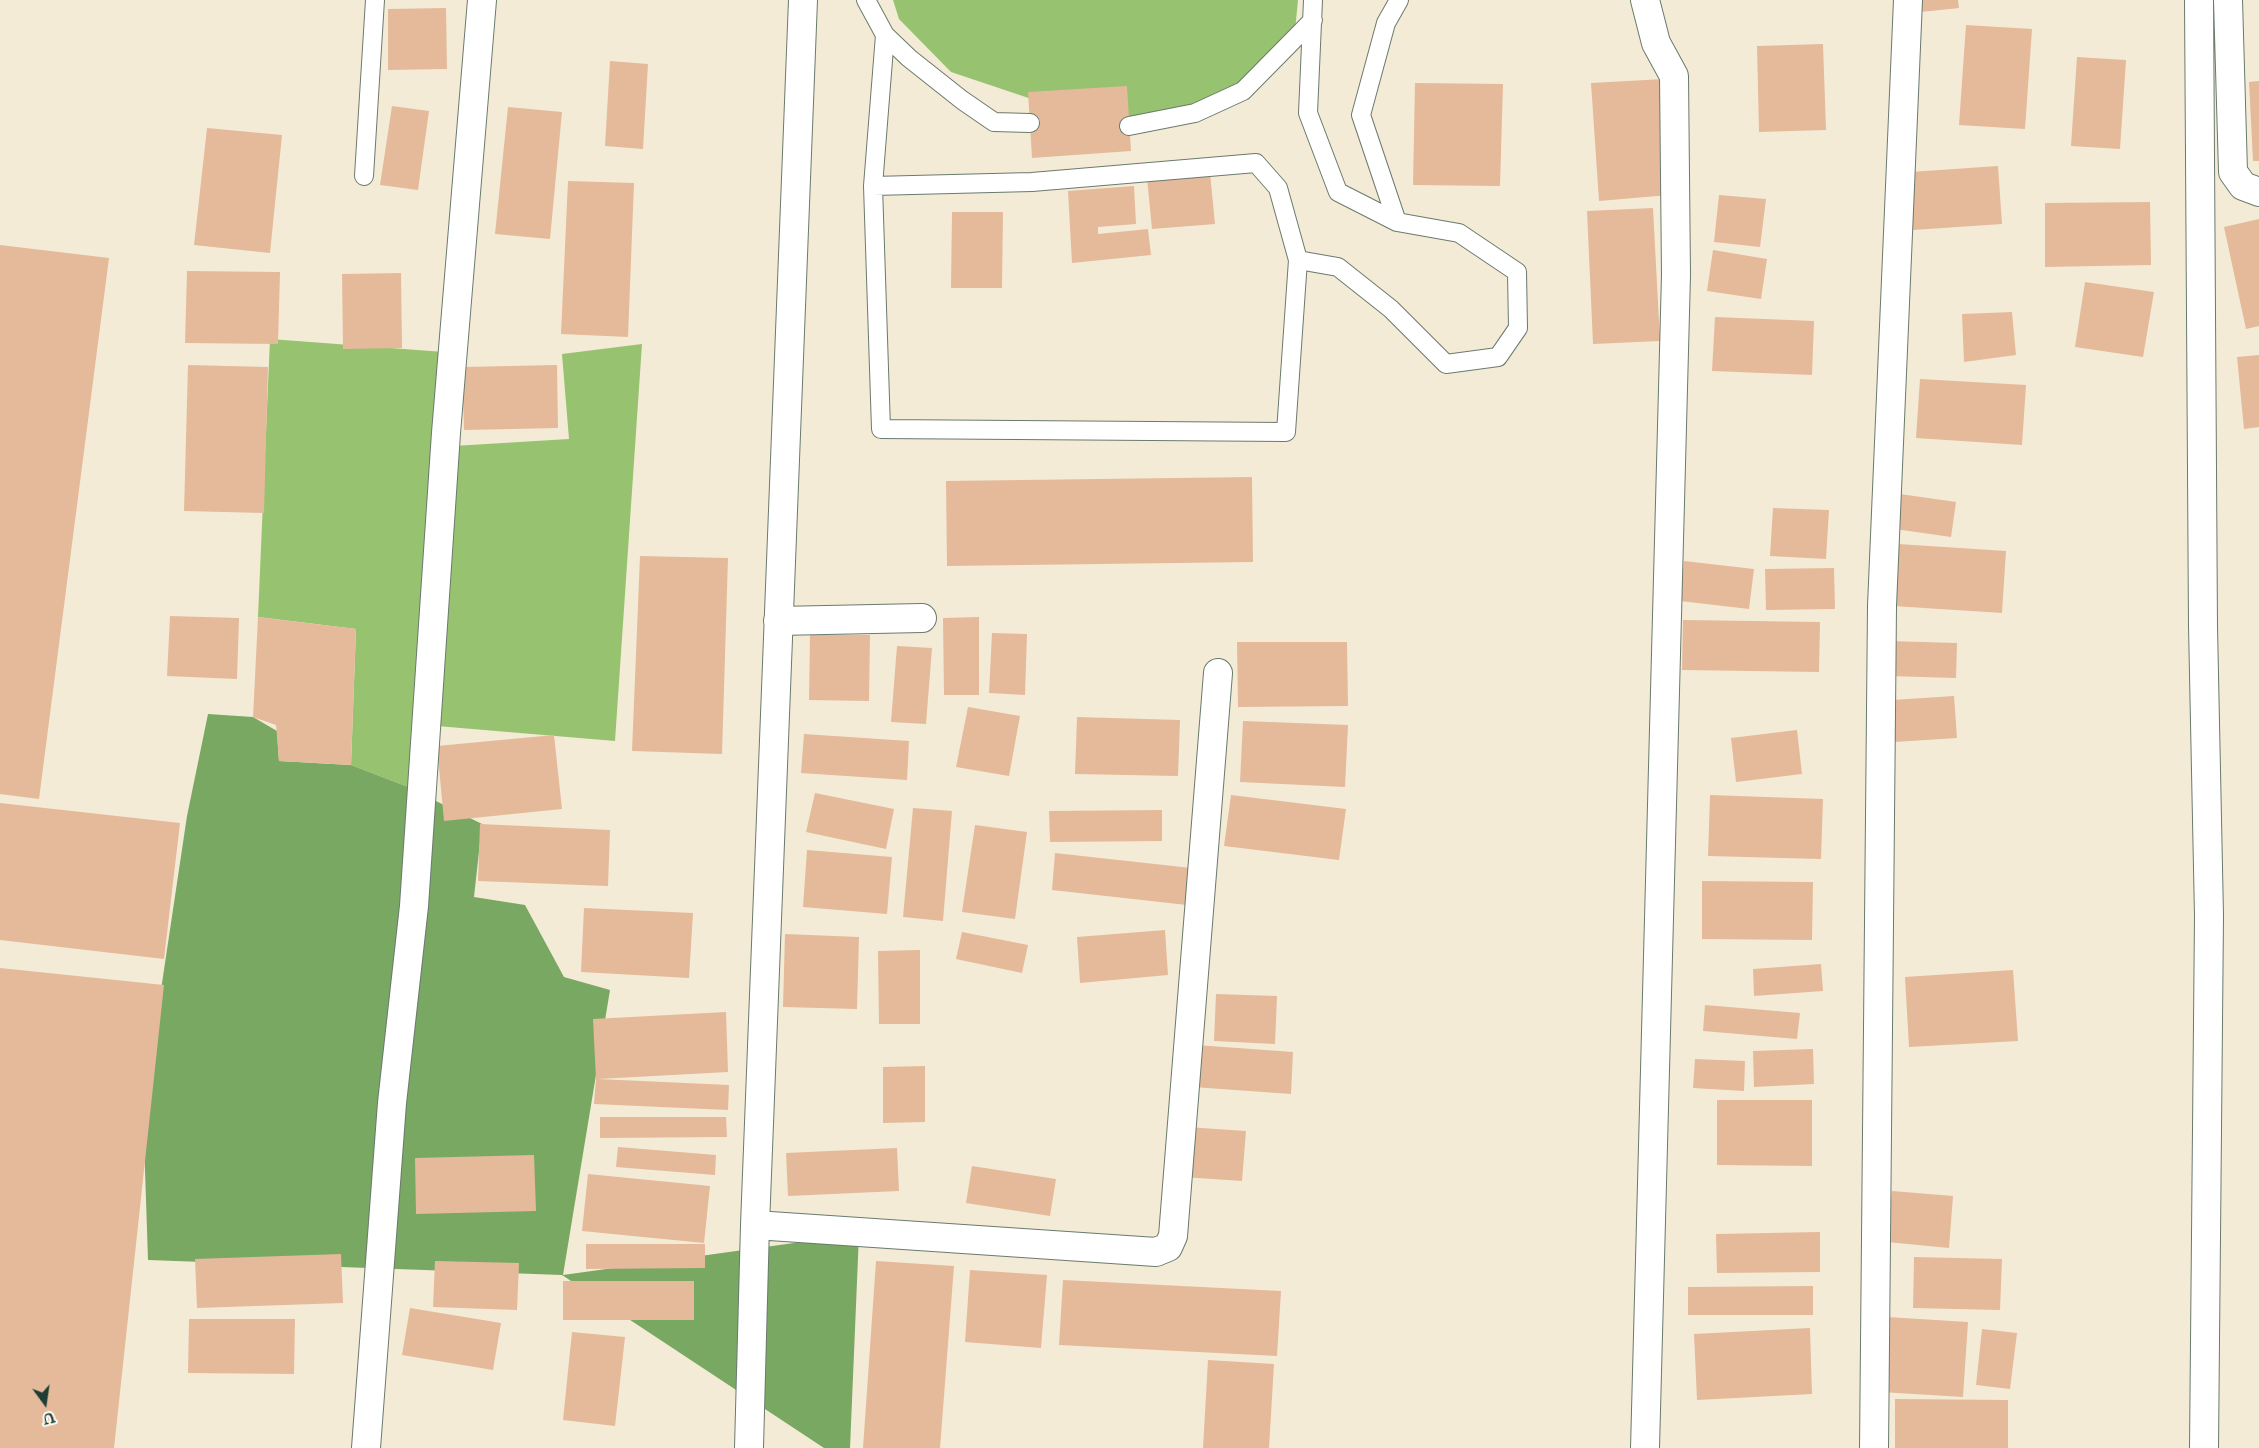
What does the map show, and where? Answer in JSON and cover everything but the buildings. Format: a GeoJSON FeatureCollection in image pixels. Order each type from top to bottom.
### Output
{"type":"FeatureCollection","features":[{"type":"Feature","properties":{"kind":"street"},"geometry":{"type":"LineString","coordinates":[[366,1448],[392,1103],[414,906],[446,433],[482,0]]}},
{"type":"Feature","properties":{"kind":"street"},"geometry":{"type":"LineString","coordinates":[[750,1448],[755,1225],[803,0]]}},
{"type":"Feature","properties":{"kind":"street"},"geometry":{"type":"LineString","coordinates":[[1645,0],[1656,42],[1674,76],[1676,275],[1645,1448]]}},
{"type":"Feature","properties":{"kind":"street"},"geometry":{"type":"LineString","coordinates":[[1874,1448],[1882,606],[1908,0]]}},
{"type":"Feature","properties":{"kind":"street"},"geometry":{"type":"LineString","coordinates":[[2199,0],[2203,626],[2208,916],[2204,1448]]}},
{"type":"Feature","properties":{"kind":"street"},"geometry":{"type":"LineString","coordinates":[[2228,0],[2233,172],[2242,186],[2259,192]]}},
{"type":"Feature","properties":{"kind":"street"},"geometry":{"type":"LineString","coordinates":[[778,621],[922,618]]}},
{"type":"Feature","properties":{"kind":"street"},"geometry":{"type":"LineString","coordinates":[[755,1225],[1156,1252],[1168,1247],[1174,1226],[1218,673]]}},
{"type":"Feature","properties":{"kind":"lane"},"geometry":{"type":"LineString","coordinates":[[364,176],[375,0]]}},
{"type":"Feature","properties":{"kind":"lane"},"geometry":{"type":"LineString","coordinates":[[866,0],[885,36],[909,58],[962,100],[994,122],[1030,123]]}},
{"type":"Feature","properties":{"kind":"lane"},"geometry":{"type":"LineString","coordinates":[[1298,260],[1338,267],[1391,309],[1446,364],[1498,358],[1518,328],[1518,272],[1459,233],[1397,222],[1338,192],[1308,113],[1313,0]]}},
{"type":"Feature","properties":{"kind":"lane"},"geometry":{"type":"LineString","coordinates":[[1397,222],[1361,115],[1386,23],[1399,0]]}},
{"type":"Feature","properties":{"kind":"lane"},"geometry":{"type":"LineString","coordinates":[[1130,126],[1195,113],[1243,91],[1313,20]]}},
{"type":"Feature","properties":{"kind":"lane"},"geometry":{"type":"LineString","coordinates":[[873,186],[1032,182],[1256,163],[1278,188],[1298,260],[1286,432],[881,429],[873,186],[885,36]]}},
{"type":"Feature","properties":{"kind":"green space"},"geometry":{"type":"Polygon","coordinates":[[[893,0],[1298,0],[1295,31],[1232,105],[1127,131],[951,72],[899,19],[893,0]]]}},
{"type":"Feature","properties":{"kind":"green space"},"geometry":{"type":"Polygon","coordinates":[[[270,339],[444,352],[437,447],[569,439],[562,354],[642,344],[615,741],[425,725],[408,787],[351,765],[356,629],[258,617],[270,339]]]}},
{"type":"Feature","properties":{"kind":"green space"},"geometry":{"type":"Polygon","coordinates":[[[208,714],[253,717],[277,731],[279,761],[351,765],[408,787],[482,824],[474,897],[525,905],[564,977],[610,990],[563,1275],[859,1234],[850,1448],[824,1448],[562,1275],[148,1260],[143,1110],[187,816],[208,714]]]}}]}
